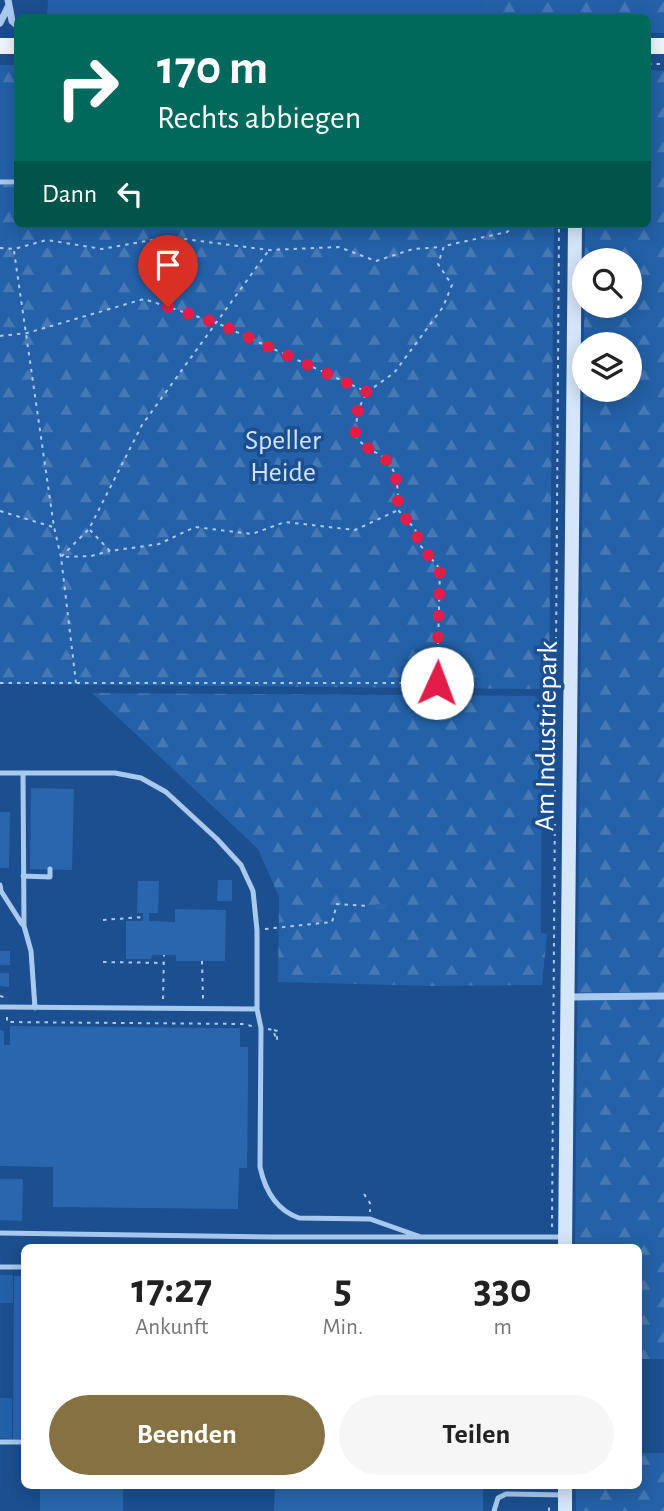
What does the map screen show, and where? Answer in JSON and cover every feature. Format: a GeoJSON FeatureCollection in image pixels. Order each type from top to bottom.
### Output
{"type":"FeatureCollection","features":[{"type":"Feature","properties":{"kind":"street"},"geometry":{"type":"LineString","coordinates":[[0,23],[8,3]]}},
{"type":"Feature","properties":{"kind":"street"},"geometry":{"type":"LineString","coordinates":[[8,3],[14,23]]}},
{"type":"Feature","properties":{"kind":"street","name":"Am Industriepark"},"geometry":{"type":"LineString","coordinates":[[561,1240],[567,997],[575,228]]}},
{"type":"Feature","properties":{"kind":"street"},"geometry":{"type":"LineString","coordinates":[[567,997],[664,996]]}},
{"type":"Feature","properties":{"kind":"street"},"geometry":{"type":"LineString","coordinates":[[565,1491],[565,1511]]}},
{"type":"Feature","properties":{"kind":"lane"},"geometry":{"type":"LineString","coordinates":[[0,773],[115,774],[141,778],[166,792],[217,839],[241,866],[253,891],[257,930],[257,1009],[261,1028],[260,1167],[271,1197],[289,1214],[299,1218],[370,1219],[421,1237]]}},
{"type":"Feature","properties":{"kind":"lane"},"geometry":{"type":"LineString","coordinates":[[23,774],[24,926]]}},
{"type":"Feature","properties":{"kind":"lane"},"geometry":{"type":"LineString","coordinates":[[23,876],[50,877],[50,869]]}},
{"type":"Feature","properties":{"kind":"lane"},"geometry":{"type":"LineString","coordinates":[[0,885],[1,891],[24,926],[32,951],[35,1008]]}},
{"type":"Feature","properties":{"kind":"lane"},"geometry":{"type":"LineString","coordinates":[[4,1007],[257,1009]]}},
{"type":"Feature","properties":{"kind":"lane"},"geometry":{"type":"LineString","coordinates":[[0,1233],[561,1240]]}},
{"type":"Feature","properties":{"kind":"lane"},"geometry":{"type":"LineString","coordinates":[[0,1267],[21,1267]]}},
{"type":"Feature","properties":{"kind":"lane"},"geometry":{"type":"LineString","coordinates":[[0,1442],[21,1442]]}},
{"type":"Feature","properties":{"kind":"lane"},"geometry":{"type":"LineString","coordinates":[[494,1511],[498,1498],[506,1494],[565,1491]]}},
{"type":"Feature","properties":{"kind":"path"},"geometry":{"type":"LineString","coordinates":[[0,248],[14,249],[47,240],[102,249],[169,237],[269,250],[339,247],[376,261],[413,249],[444,247],[507,232],[512,228]]}},
{"type":"Feature","properties":{"kind":"path"},"geometry":{"type":"LineString","coordinates":[[559,228],[550,1219],[561,1240]]}},
{"type":"Feature","properties":{"kind":"path"},"geometry":{"type":"LineString","coordinates":[[0,682],[437,683],[440,569],[420,545],[415,529],[398,510],[397,481],[387,460],[364,447],[355,435],[358,410],[367,392],[394,373],[443,307],[452,285],[438,264],[444,247]]}},
{"type":"Feature","properties":{"kind":"path"},"geometry":{"type":"LineString","coordinates":[[14,249],[54,527],[61,557],[76,683]]}},
{"type":"Feature","properties":{"kind":"path"},"geometry":{"type":"LineString","coordinates":[[61,557],[89,529],[142,425],[269,250]]}},
{"type":"Feature","properties":{"kind":"path"},"geometry":{"type":"LineString","coordinates":[[0,335],[27,333],[144,299],[217,323],[367,392]]}},
{"type":"Feature","properties":{"kind":"path"},"geometry":{"type":"LineString","coordinates":[[61,557],[91,556],[159,544],[195,527],[252,534],[285,522],[355,530],[398,510]]}},
{"type":"Feature","properties":{"kind":"path"},"geometry":{"type":"LineString","coordinates":[[0,511],[54,527]]}},
{"type":"Feature","properties":{"kind":"path"},"geometry":{"type":"LineString","coordinates":[[89,529],[110,551]]}},
{"type":"Feature","properties":{"kind":"path"},"geometry":{"type":"LineString","coordinates":[[257,930],[332,922],[337,904],[370,906]]}},
{"type":"Feature","properties":{"kind":"path"},"geometry":{"type":"LineString","coordinates":[[103,920],[143,917]]}},
{"type":"Feature","properties":{"kind":"path"},"geometry":{"type":"LineString","coordinates":[[163,1026],[164,955]]}},
{"type":"Feature","properties":{"kind":"path"},"geometry":{"type":"LineString","coordinates":[[202,961],[203,1026]]}},
{"type":"Feature","properties":{"kind":"path"},"geometry":{"type":"LineString","coordinates":[[103,962],[164,963]]}},
{"type":"Feature","properties":{"kind":"path"},"geometry":{"type":"LineString","coordinates":[[0,996],[7,996],[4,1007],[7,1022],[163,1026],[242,1024],[273,1030]]}},
{"type":"Feature","properties":{"kind":"path"},"geometry":{"type":"LineString","coordinates":[[102,1008],[102,1027]]}},
{"type":"Feature","properties":{"kind":"green space"},"geometry":{"type":"Polygon","coordinates":[[[48,0],[482,0],[481,14],[47,14],[48,0]]]}},
{"type":"Feature","properties":{"kind":"green space"},"geometry":{"type":"Polygon","coordinates":[[[482,0],[664,0],[664,33],[651,33],[651,14],[481,14],[482,0]]]}},
{"type":"Feature","properties":{"kind":"green space"},"geometry":{"type":"Polygon","coordinates":[[[0,65],[14,65],[14,101],[0,101],[0,65]]]}},
{"type":"Feature","properties":{"kind":"green space"},"geometry":{"type":"Polygon","coordinates":[[[651,70],[664,71],[664,1359],[642,1359],[642,1244],[575,1244],[583,402],[642,402],[642,332],[584,332],[584,318],[642,318],[642,248],[585,248],[585,228],[651,228],[651,70]]]}},
{"type":"Feature","properties":{"kind":"green space"},"geometry":{"type":"Polygon","coordinates":[[[0,101],[14,101],[14,180],[0,180],[0,101]]]}},
{"type":"Feature","properties":{"kind":"green space","name":"Speller Heide"},"geometry":{"type":"Polygon","coordinates":[[[0,184],[14,185],[14,228],[554,228],[549,689],[0,684],[0,184]]]}},
{"type":"Feature","properties":{"kind":"green space"},"geometry":{"type":"Polygon","coordinates":[[[92,693],[535,696],[542,705],[541,933],[547,934],[542,985],[431,986],[278,982],[279,897],[258,849],[92,693]]]}},
{"type":"Feature","properties":{"kind":"green space"},"geometry":{"type":"Polygon","coordinates":[[[0,1275],[13,1275],[13,1303],[0,1303],[0,1275]]]}},
{"type":"Feature","properties":{"kind":"green space"},"geometry":{"type":"Polygon","coordinates":[[[0,1398],[12,1398],[12,1439],[0,1438],[0,1398]]]}},
{"type":"Feature","properties":{"kind":"green space"},"geometry":{"type":"Polygon","coordinates":[[[642,1453],[664,1453],[664,1511],[576,1511],[576,1489],[642,1489],[642,1453]]]}},
{"type":"Feature","properties":{"kind":"building"},"geometry":{"type":"Polygon","coordinates":[[[31,788],[74,789],[72,870],[30,869],[31,788]]]}},
{"type":"Feature","properties":{"kind":"building"},"geometry":{"type":"Polygon","coordinates":[[[0,812],[10,812],[9,868],[0,868],[0,812]]]}},
{"type":"Feature","properties":{"kind":"building"},"geometry":{"type":"Polygon","coordinates":[[[218,880],[232,880],[232,901],[217,901],[218,880]]]}},
{"type":"Feature","properties":{"kind":"building"},"geometry":{"type":"Polygon","coordinates":[[[138,881],[159,881],[158,913],[149,913],[149,921],[175,922],[175,909],[226,910],[225,961],[176,961],[176,955],[126,959],[126,921],[143,921],[143,913],[137,913],[138,881]]]}},
{"type":"Feature","properties":{"kind":"building"},"geometry":{"type":"Polygon","coordinates":[[[376,904],[387,904],[387,909],[376,909],[376,904]]]}},
{"type":"Feature","properties":{"kind":"building"},"geometry":{"type":"Polygon","coordinates":[[[0,951],[10,951],[10,965],[0,965],[0,951]]]}},
{"type":"Feature","properties":{"kind":"building"},"geometry":{"type":"Polygon","coordinates":[[[0,973],[9,973],[9,987],[0,986],[0,973]]]}},
{"type":"Feature","properties":{"kind":"building"},"geometry":{"type":"Polygon","coordinates":[[[10,1026],[240,1028],[240,1047],[248,1047],[248,1085],[247,1168],[239,1168],[238,1209],[53,1207],[53,1167],[0,1166],[0,1030],[4,1031],[4,1045],[10,1045],[10,1026]]]}},
{"type":"Feature","properties":{"kind":"building"},"geometry":{"type":"Polygon","coordinates":[[[0,1179],[23,1179],[22,1221],[0,1220],[0,1179]]]}},
{"type":"Feature","properties":{"kind":"building"},"geometry":{"type":"Polygon","coordinates":[[[14,1276],[21,1276],[21,1439],[13,1439],[14,1276]]]}},
{"type":"Feature","properties":{"kind":"building"},"geometry":{"type":"Polygon","coordinates":[[[40,1489],[123,1489],[123,1511],[40,1511],[40,1489]]]}},
{"type":"Feature","properties":{"kind":"building"},"geometry":{"type":"Polygon","coordinates":[[[275,1489],[483,1489],[483,1511],[274,1511],[275,1489]]]}},
{"type":"Feature","properties":{"kind":"route"},"geometry":{"type":"LineString","coordinates":[[168,307],[217,323],[367,392],[358,410],[355,435],[364,447],[387,460],[397,481],[398,510],[415,529],[420,545],[440,569],[437,683]]}}]}
